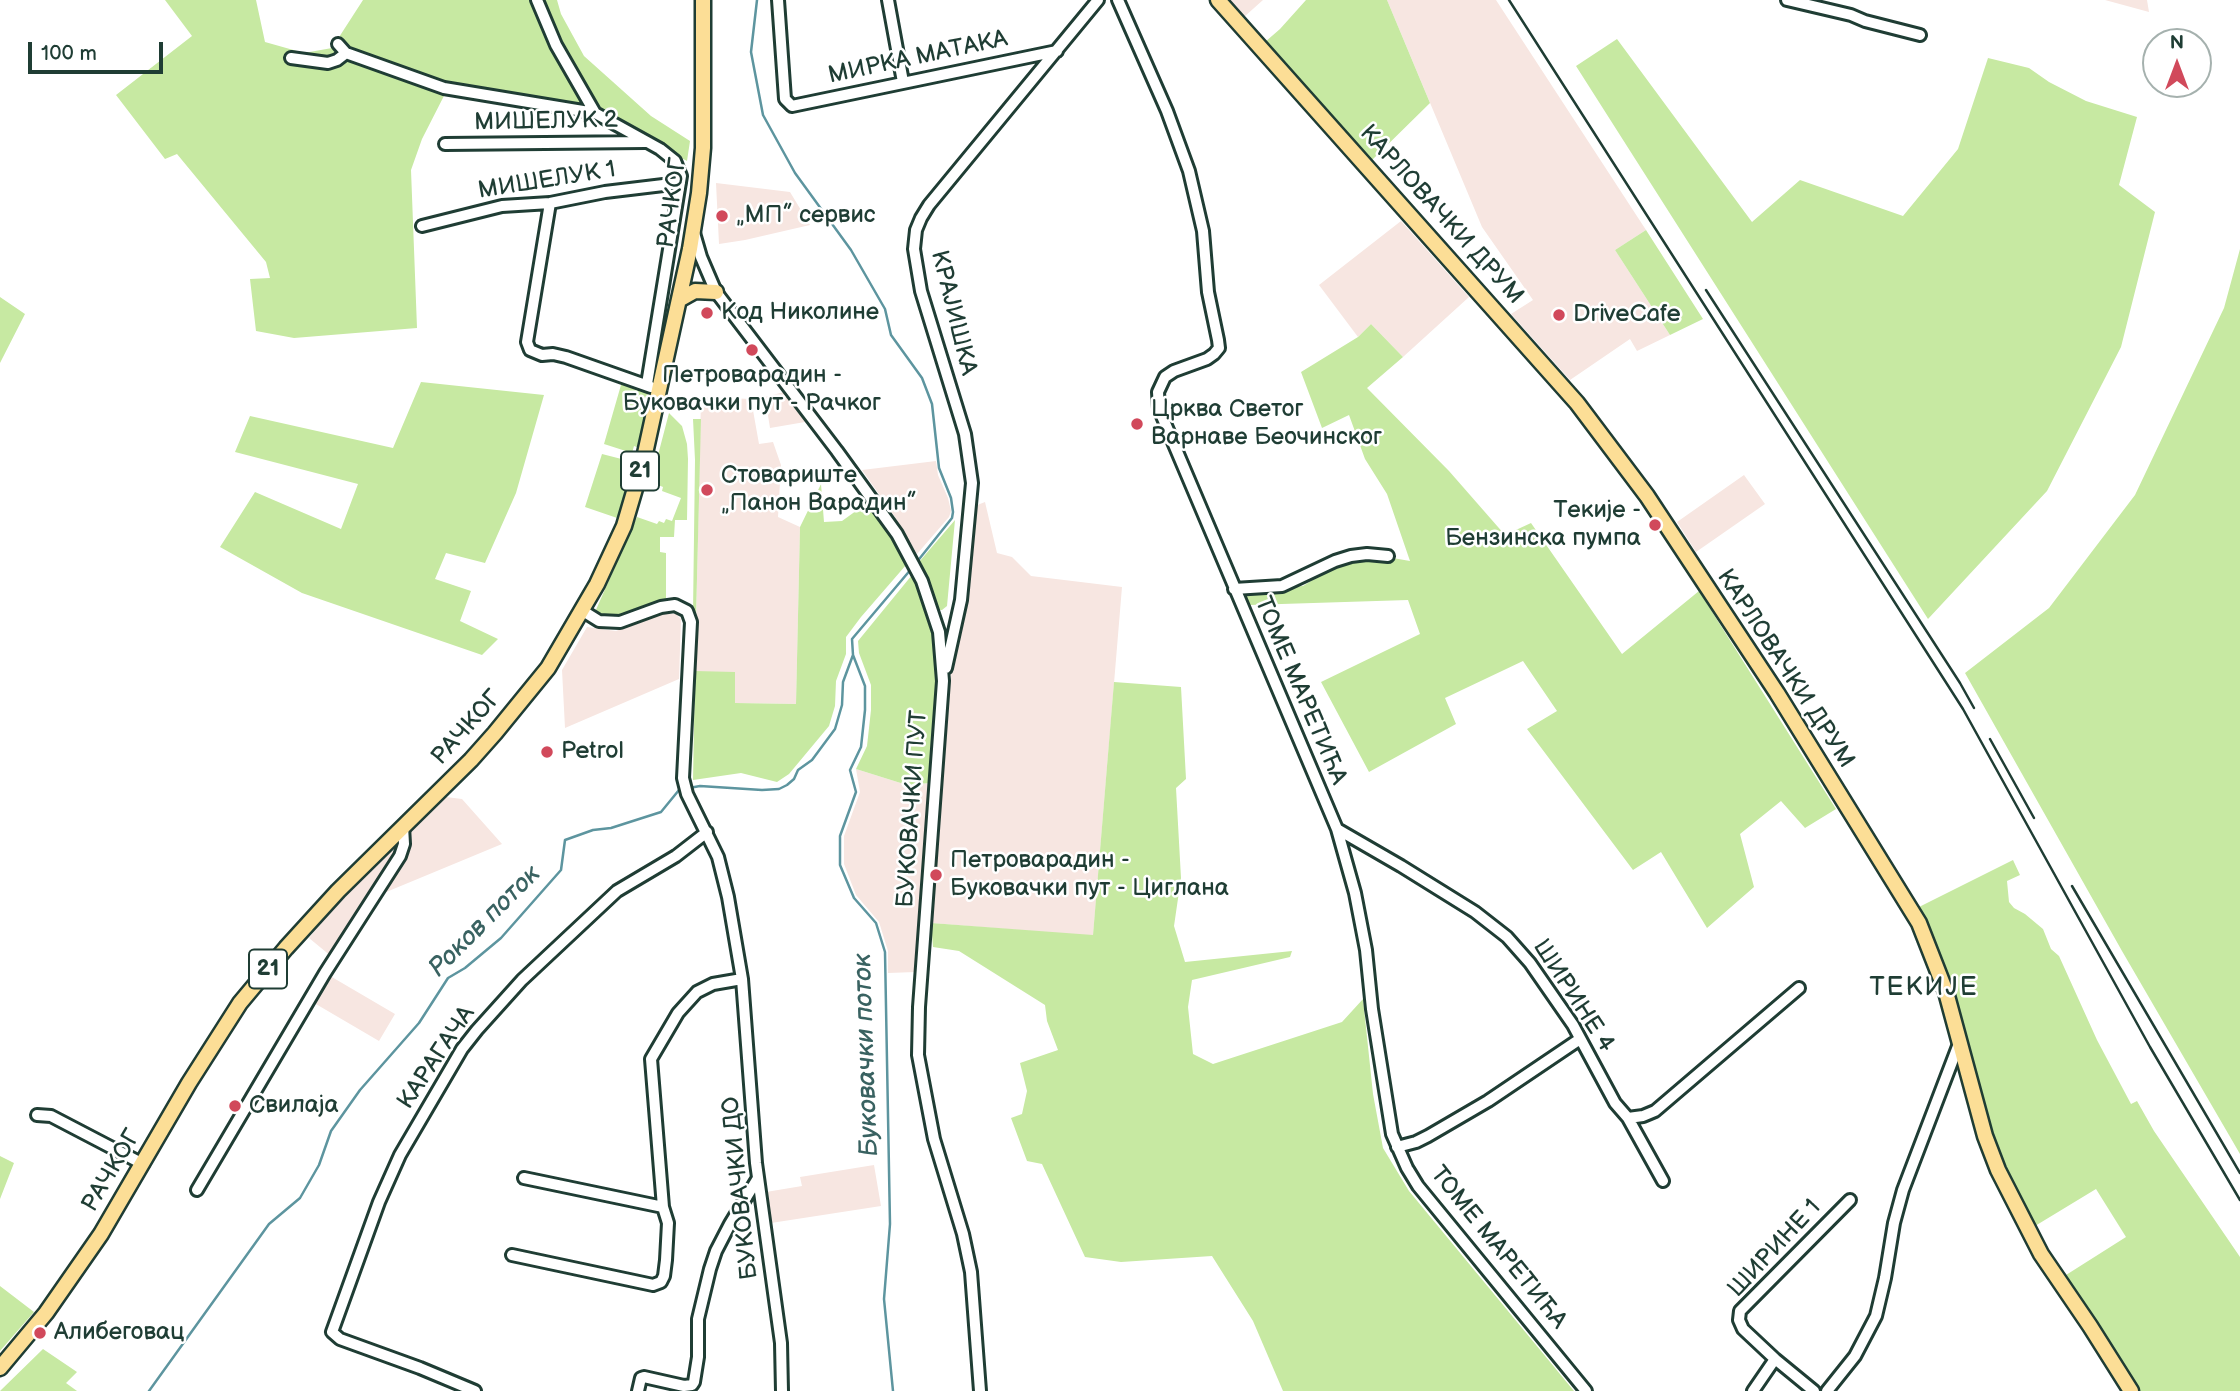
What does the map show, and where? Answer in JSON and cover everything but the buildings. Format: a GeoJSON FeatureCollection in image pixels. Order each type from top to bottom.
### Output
{"type":"FeatureCollection","features":[{"type":"Feature","properties":{"kind":"main road","name":"РАЧКОГ"},"geometry":{"type":"LineString","coordinates":[[0,1368],[52,1306],[101,1234],[189,1083],[240,1003],[338,891],[471,760],[515,710],[548,668],[583,611],[624,526],[644,458],[653,388],[679,300],[693,228],[703,148],[703,0]]}},
{"type":"Feature","properties":{"kind":"main road","name":"КАРЛОВАЧКИ ДРУМ"},"geometry":{"type":"LineString","coordinates":[[1218,0],[1569,393],[1647,496],[1777,693],[1919,922],[1934,959],[1960,1041],[1985,1136],[2003,1180],[2041,1254],[2131,1391]]}},
{"type":"Feature","properties":{"kind":"main road"},"geometry":{"type":"LineString","coordinates":[[679,300],[695,291],[716,292]]}},
{"type":"Feature","properties":{"kind":"street"},"geometry":{"type":"LineString","coordinates":[[537,0],[556,46],[595,113]]}},
{"type":"Feature","properties":{"kind":"street","name":"МИРКА МАТАКА"},"geometry":{"type":"LineString","coordinates":[[778,0],[785,99],[788,104],[797,106],[1056,51]]}},
{"type":"Feature","properties":{"kind":"street"},"geometry":{"type":"LineString","coordinates":[[888,0],[903,82]]}},
{"type":"Feature","properties":{"kind":"street","name":"КРАЈИШКА"},"geometry":{"type":"LineString","coordinates":[[943,681],[959,613],[972,501],[971,466],[965,434],[921,291],[915,238],[921,218],[929,205],[1098,0]]}},
{"type":"Feature","properties":{"kind":"street","name":"ТОМЕ МАРЕТИЋА"},"geometry":{"type":"LineString","coordinates":[[1118,0],[1167,111],[1195,189],[1203,231],[1208,292],[1219,344],[1214,354],[1207,359],[1165,377],[1159,388],[1158,403],[1162,420],[1336,829],[1355,893],[1366,950],[1372,1009],[1392,1134],[1418,1186],[1586,1391]]}},
{"type":"Feature","properties":{"kind":"street"},"geometry":{"type":"LineString","coordinates":[[1787,0],[1920,35]]}},
{"type":"Feature","properties":{"kind":"street"},"geometry":{"type":"LineString","coordinates":[[291,58],[328,63],[337,60],[342,49],[444,88],[595,113],[660,149],[674,161],[681,176],[653,388],[566,357],[542,355],[530,350],[527,342],[550,203]]}},
{"type":"Feature","properties":{"kind":"street","name":"МИШЕЛУК 2"},"geometry":{"type":"LineString","coordinates":[[445,144],[648,142]]}},
{"type":"Feature","properties":{"kind":"street","name":"МИШЕЛУК 1"},"geometry":{"type":"LineString","coordinates":[[422,226],[502,206],[550,203],[605,192],[680,183]]}},
{"type":"Feature","properties":{"kind":"street","name":"БУКОВАЧКИ ПУТ"},"geometry":{"type":"LineString","coordinates":[[693,228],[701,257],[716,292],[882,511],[914,565],[934,616],[941,648],[943,681],[919,1007],[918,1055],[932,1129],[969,1262],[974,1295],[980,1391]]}},
{"type":"Feature","properties":{"kind":"street"},"geometry":{"type":"LineString","coordinates":[[1234,589],[1282,586],[1351,556],[1388,556]]}},
{"type":"Feature","properties":{"kind":"street","name":"БУКОВАЧКИ ДО"},"geometry":{"type":"LineString","coordinates":[[583,611],[599,621],[610,623],[668,606],[682,607],[687,611],[691,622],[682,778],[718,857],[742,979],[758,1178],[781,1343],[782,1391]]}},
{"type":"Feature","properties":{"kind":"street"},"geometry":{"type":"LineString","coordinates":[[934,616],[950,621],[959,613]]}},
{"type":"Feature","properties":{"kind":"street"},"geometry":{"type":"LineString","coordinates":[[197,1190],[326,973],[400,856],[405,837],[403,826]]}},
{"type":"Feature","properties":{"kind":"street","name":"ШИРИНЕ 4"},"geometry":{"type":"LineString","coordinates":[[1336,829],[1401,866],[1498,928],[1530,963],[1580,1039],[1663,1181]]}},
{"type":"Feature","properties":{"kind":"street","name":"КАРАГАЧА"},"geometry":{"type":"LineString","coordinates":[[475,1391],[340,1339],[332,1332],[379,1202],[400,1155],[462,1049],[477,1030],[522,980],[617,891],[676,856],[707,832]]}},
{"type":"Feature","properties":{"kind":"street"},"geometry":{"type":"LineString","coordinates":[[512,1255],[653,1285],[664,1276],[668,1223],[663,1207],[651,1059],[678,1013],[696,992],[713,984],[742,979]]}},
{"type":"Feature","properties":{"kind":"street"},"geometry":{"type":"LineString","coordinates":[[1628,1118],[1655,1111],[1799,988]]}},
{"type":"Feature","properties":{"kind":"street"},"geometry":{"type":"LineString","coordinates":[[1397,1147],[1428,1136],[1488,1101],[1580,1039]]}},
{"type":"Feature","properties":{"kind":"street"},"geometry":{"type":"LineString","coordinates":[[1827,1391],[1855,1356],[1876,1316],[1903,1189],[1960,1041]]}},
{"type":"Feature","properties":{"kind":"street"},"geometry":{"type":"LineString","coordinates":[[37,1115],[51,1116],[144,1164]]}},
{"type":"Feature","properties":{"kind":"street"},"geometry":{"type":"LineString","coordinates":[[524,1178],[663,1207]]}},
{"type":"Feature","properties":{"kind":"street"},"geometry":{"type":"LineString","coordinates":[[638,1391],[641,1378],[644,1377],[684,1386],[694,1381],[698,1357],[698,1319],[710,1269],[726,1233],[758,1178]]}},
{"type":"Feature","properties":{"kind":"street","name":"ШИРИНЕ 1"},"geometry":{"type":"LineString","coordinates":[[1775,1359],[1744,1329],[1740,1311],[1850,1200]]}},
{"type":"Feature","properties":{"kind":"street"},"geometry":{"type":"LineString","coordinates":[[1753,1391],[1775,1359],[1814,1391]]}},
{"type":"Feature","properties":{"kind":"shaded area"},"geometry":{"type":"Polygon","coordinates":[[[1229,0],[1263,0],[1244,17],[1229,0]]]}},
{"type":"Feature","properties":{"kind":"shaded area"},"geometry":{"type":"Polygon","coordinates":[[[1387,0],[1496,0],[1646,230],[1615,250],[1670,335],[1637,351],[1630,339],[1570,380],[1511,314],[1533,300],[1482,227],[1387,0]]]}},
{"type":"Feature","properties":{"kind":"shaded area"},"geometry":{"type":"Polygon","coordinates":[[[2105,0],[2147,0],[2149,12],[2105,0]]]}},
{"type":"Feature","properties":{"kind":"shaded area"},"geometry":{"type":"Polygon","coordinates":[[[716,183],[790,192],[810,225],[719,244],[716,183]]]}},
{"type":"Feature","properties":{"kind":"shaded area"},"geometry":{"type":"Polygon","coordinates":[[[1401,221],[1469,297],[1403,357],[1371,324],[1358,337],[1319,285],[1401,221]]]}},
{"type":"Feature","properties":{"kind":"shaded area"},"geometry":{"type":"Polygon","coordinates":[[[784,392],[805,422],[770,428],[765,397],[784,392]]]}},
{"type":"Feature","properties":{"kind":"shaded area"},"geometry":{"type":"Polygon","coordinates":[[[701,397],[751,399],[759,444],[773,442],[781,465],[778,517],[800,527],[796,704],[734,703],[695,671],[701,397]]]}},
{"type":"Feature","properties":{"kind":"shaded area"},"geometry":{"type":"Polygon","coordinates":[[[936,461],[938,475],[951,511],[949,517],[917,554],[862,470],[936,461]]]}},
{"type":"Feature","properties":{"kind":"shaded area"},"geometry":{"type":"Polygon","coordinates":[[[1744,475],[1765,504],[1696,552],[1677,522],[1744,475]]]}},
{"type":"Feature","properties":{"kind":"shaded area"},"geometry":{"type":"Polygon","coordinates":[[[985,502],[997,553],[1012,557],[1031,576],[1122,587],[1093,936],[931,923],[946,722],[967,509],[985,502]]]}},
{"type":"Feature","properties":{"kind":"shaded area"},"geometry":{"type":"Polygon","coordinates":[[[660,614],[676,614],[681,619],[679,679],[565,728],[562,670],[587,627],[616,631],[660,614]]]}},
{"type":"Feature","properties":{"kind":"shaded area"},"geometry":{"type":"Polygon","coordinates":[[[856,769],[907,785],[930,783],[916,972],[888,973],[888,951],[879,922],[856,895],[844,864],[844,836],[860,792],[856,769]]]}},
{"type":"Feature","properties":{"kind":"shaded area"},"geometry":{"type":"Polygon","coordinates":[[[446,797],[462,799],[502,844],[379,895],[408,847],[411,831],[446,797]]]}},
{"type":"Feature","properties":{"kind":"shaded area"},"geometry":{"type":"Polygon","coordinates":[[[389,851],[395,851],[397,855],[332,957],[309,938],[341,898],[389,851]]]}},
{"type":"Feature","properties":{"kind":"shaded area"},"geometry":{"type":"Polygon","coordinates":[[[325,973],[395,1014],[379,1041],[309,1000],[325,973]]]}},
{"type":"Feature","properties":{"kind":"shaded area"},"geometry":{"type":"Polygon","coordinates":[[[874,1165],[881,1206],[771,1223],[766,1192],[802,1186],[800,1177],[874,1165]]]}},
{"type":"Feature","properties":{"kind":"green space"},"geometry":{"type":"Polygon","coordinates":[[[165,0],[256,0],[265,42],[304,53],[332,48],[363,0],[557,0],[561,14],[584,56],[651,116],[690,141],[687,161],[597,113],[448,88],[422,139],[411,170],[417,328],[294,338],[256,331],[250,279],[270,278],[266,262],[177,154],[165,159],[116,95],[192,36],[165,0]]]}},
{"type":"Feature","properties":{"kind":"green space"},"geometry":{"type":"Polygon","coordinates":[[[1306,0],[1387,0],[1430,103],[1371,161],[1265,42],[1306,0]]]}},
{"type":"Feature","properties":{"kind":"green space"},"geometry":{"type":"Polygon","coordinates":[[[1617,39],[1752,222],[1800,180],[1903,216],[1958,149],[1988,58],[2029,68],[2086,101],[2137,117],[2119,185],[2155,212],[2121,347],[2047,491],[1928,619],[1576,66],[1617,39]]]}},
{"type":"Feature","properties":{"kind":"green space"},"geometry":{"type":"Polygon","coordinates":[[[1646,230],[1703,319],[1670,335],[1615,250],[1646,230]]]}},
{"type":"Feature","properties":{"kind":"green space"},"geometry":{"type":"Polygon","coordinates":[[[2240,249],[2240,1154],[1965,673],[2049,608],[2135,495],[2224,308],[2240,249]]]}},
{"type":"Feature","properties":{"kind":"green space"},"geometry":{"type":"Polygon","coordinates":[[[0,297],[25,314],[0,363],[0,297]]]}},
{"type":"Feature","properties":{"kind":"green space"},"geometry":{"type":"Polygon","coordinates":[[[1371,324],[1403,357],[1367,388],[1449,471],[1505,535],[1531,523],[1622,654],[1699,591],[1836,809],[1805,828],[1781,801],[1740,834],[1754,887],[1707,928],[1661,852],[1633,870],[1527,729],[1557,711],[1523,661],[1445,698],[1456,724],[1369,772],[1321,682],[1420,634],[1408,600],[1250,605],[1241,591],[1303,586],[1341,562],[1387,557],[1410,561],[1387,494],[1365,459],[1349,415],[1322,428],[1301,372],[1358,337],[1371,324]]]}},
{"type":"Feature","properties":{"kind":"green space"},"geometry":{"type":"Polygon","coordinates":[[[623,378],[648,388],[659,397],[642,449],[634,446],[632,453],[604,444],[623,378]]]}},
{"type":"Feature","properties":{"kind":"green space"},"geometry":{"type":"Polygon","coordinates":[[[421,382],[544,395],[516,493],[485,563],[446,553],[435,579],[471,591],[460,621],[498,639],[482,655],[302,593],[220,547],[255,492],[341,529],[358,484],[235,452],[250,416],[393,448],[421,382]]]}},
{"type":"Feature","properties":{"kind":"green space"},"geometry":{"type":"Polygon","coordinates":[[[669,413],[682,426],[688,459],[687,520],[675,520],[674,537],[660,537],[660,552],[666,553],[666,601],[621,615],[601,615],[595,612],[637,517],[657,524],[659,521],[664,523],[666,519],[672,521],[681,498],[662,491],[663,487],[651,482],[669,413]]]}},
{"type":"Feature","properties":{"kind":"green space"},"geometry":{"type":"Polygon","coordinates":[[[693,419],[701,419],[696,618],[693,612],[693,419]]]}},
{"type":"Feature","properties":{"kind":"green space"},"geometry":{"type":"Polygon","coordinates":[[[602,454],[641,464],[623,520],[585,507],[602,454]]]}},
{"type":"Feature","properties":{"kind":"green space"},"geometry":{"type":"Polygon","coordinates":[[[821,484],[824,522],[842,521],[867,503],[906,565],[846,637],[846,654],[836,681],[835,706],[829,726],[789,774],[777,782],[741,773],[693,780],[695,671],[735,672],[735,703],[796,704],[800,527],[821,484]]]}},
{"type":"Feature","properties":{"kind":"green space"},"geometry":{"type":"Polygon","coordinates":[[[955,520],[947,606],[937,610],[919,562],[955,520]]]}},
{"type":"Feature","properties":{"kind":"green space"},"geometry":{"type":"Polygon","coordinates":[[[912,575],[933,633],[938,680],[930,783],[907,785],[856,769],[867,746],[871,710],[871,685],[859,653],[858,641],[912,575]]]}},
{"type":"Feature","properties":{"kind":"green space"},"geometry":{"type":"Polygon","coordinates":[[[1114,682],[1181,687],[1186,779],[1176,788],[1181,878],[1174,926],[1185,962],[1292,951],[1290,957],[1192,980],[1188,1007],[1193,1054],[1213,1064],[1342,1022],[1363,999],[1373,1094],[1383,1148],[1409,1191],[1574,1391],[1283,1391],[1253,1321],[1212,1256],[1121,1262],[1085,1257],[1042,1164],[1027,1161],[1011,1118],[1022,1114],[1027,1091],[1020,1063],[1058,1050],[1047,1021],[1045,1005],[959,951],[933,947],[931,923],[1093,935],[1114,682]]]}},
{"type":"Feature","properties":{"kind":"green space"},"geometry":{"type":"Polygon","coordinates":[[[2013,860],[2020,875],[2007,881],[2009,902],[2043,929],[2051,949],[2059,956],[2097,1040],[2131,1104],[2137,1101],[2154,1131],[2240,1257],[2240,1391],[2139,1391],[2066,1275],[2126,1237],[2096,1189],[2035,1226],[2013,1188],[1991,1135],[1917,908],[2013,860]]]}},
{"type":"Feature","properties":{"kind":"green space"},"geometry":{"type":"Polygon","coordinates":[[[0,1156],[14,1163],[0,1199],[0,1156]]]}},
{"type":"Feature","properties":{"kind":"green space"},"geometry":{"type":"Polygon","coordinates":[[[0,1286],[34,1312],[0,1351],[0,1286]]]}},
{"type":"Feature","properties":{"kind":"green space"},"geometry":{"type":"Polygon","coordinates":[[[43,1349],[77,1372],[66,1383],[77,1391],[0,1391],[43,1349]]]}},
{"type":"Feature","properties":{"kind":"waterway","name":"Роков поток"},"geometry":{"type":"LineString","coordinates":[[757,0],[751,52],[763,115],[795,173],[851,250],[885,309],[891,335],[922,378],[932,404],[939,468],[951,498],[953,512],[952,518],[916,563]]}},
{"type":"Feature","properties":{"kind":"waterway","name":"Роков поток"},"geometry":{"type":"LineString","coordinates":[[689,788],[700,786],[779,789],[794,779],[798,770],[812,760],[835,729],[842,705],[843,682],[853,655],[852,639],[912,568]]}},
{"type":"Feature","properties":{"kind":"waterway","name":"Буковачки поток"},"geometry":{"type":"LineString","coordinates":[[853,655],[865,686],[865,710],[861,747],[850,770],[856,792],[840,836],[840,865],[854,898],[876,923],[885,952],[890,1224],[884,1299],[893,1391]]}},
{"type":"Feature","properties":{"kind":"waterway","name":"Роков поток"},"geometry":{"type":"LineString","coordinates":[[149,1391],[269,1224],[300,1198],[319,1165],[331,1131],[360,1090],[419,1023],[448,978],[465,968],[501,938],[561,870],[565,840],[661,812],[679,790],[682,790]]}},
{"type":"Feature","properties":{"kind":"railway"},"geometry":{"type":"LineString","coordinates":[[1509,0],[1963,709],[2150,1047],[2240,1200]]}},
{"type":"Feature","properties":{"kind":"railway"},"geometry":{"type":"LineString","coordinates":[[1706,290],[1974,708]]}},
{"type":"Feature","properties":{"kind":"railway"},"geometry":{"type":"LineString","coordinates":[[1990,739],[2034,818]]}},
{"type":"Feature","properties":{"kind":"railway"},"geometry":{"type":"LineString","coordinates":[[2072,886],[2240,1173]]}},
{"type":"Feature","properties":{"kind":"place","name":"„МП” сервис"},"geometry":{"type":"Point","coordinates":[722,216]}},
{"type":"Feature","properties":{"kind":"place","name":"Код Николине"},"geometry":{"type":"Point","coordinates":[707,313]}},
{"type":"Feature","properties":{"kind":"place","name":"DriveCafe"},"geometry":{"type":"Point","coordinates":[1559,315]}},
{"type":"Feature","properties":{"kind":"place","name":"Петроварадин - Буковачки пут - Рачког"},"geometry":{"type":"Point","coordinates":[752,350]}},
{"type":"Feature","properties":{"kind":"place","name":"Црква Светог Варнаве Беочинског"},"geometry":{"type":"Point","coordinates":[1137,424]}},
{"type":"Feature","properties":{"kind":"place","name":"Стовариште „Панон Варадин”"},"geometry":{"type":"Point","coordinates":[707,490]}},
{"type":"Feature","properties":{"kind":"place","name":"Текије - Бензинска пумпа"},"geometry":{"type":"Point","coordinates":[1655,525]}},
{"type":"Feature","properties":{"kind":"place","name":"Petrol"},"geometry":{"type":"Point","coordinates":[547,752]}},
{"type":"Feature","properties":{"kind":"place","name":"Петроварадин - Буковачки пут - Циглана"},"geometry":{"type":"Point","coordinates":[936,875]}},
{"type":"Feature","properties":{"kind":"place","name":"Свилаја"},"geometry":{"type":"Point","coordinates":[235,1106]}},
{"type":"Feature","properties":{"kind":"place","name":"Алибеговац"},"geometry":{"type":"Point","coordinates":[40,1333]}},
{"type":"Feature","properties":{"kind":"district","name":"ТЕКИЈЕ"},"geometry":{"type":"Point","coordinates":[1924,988]}}]}
